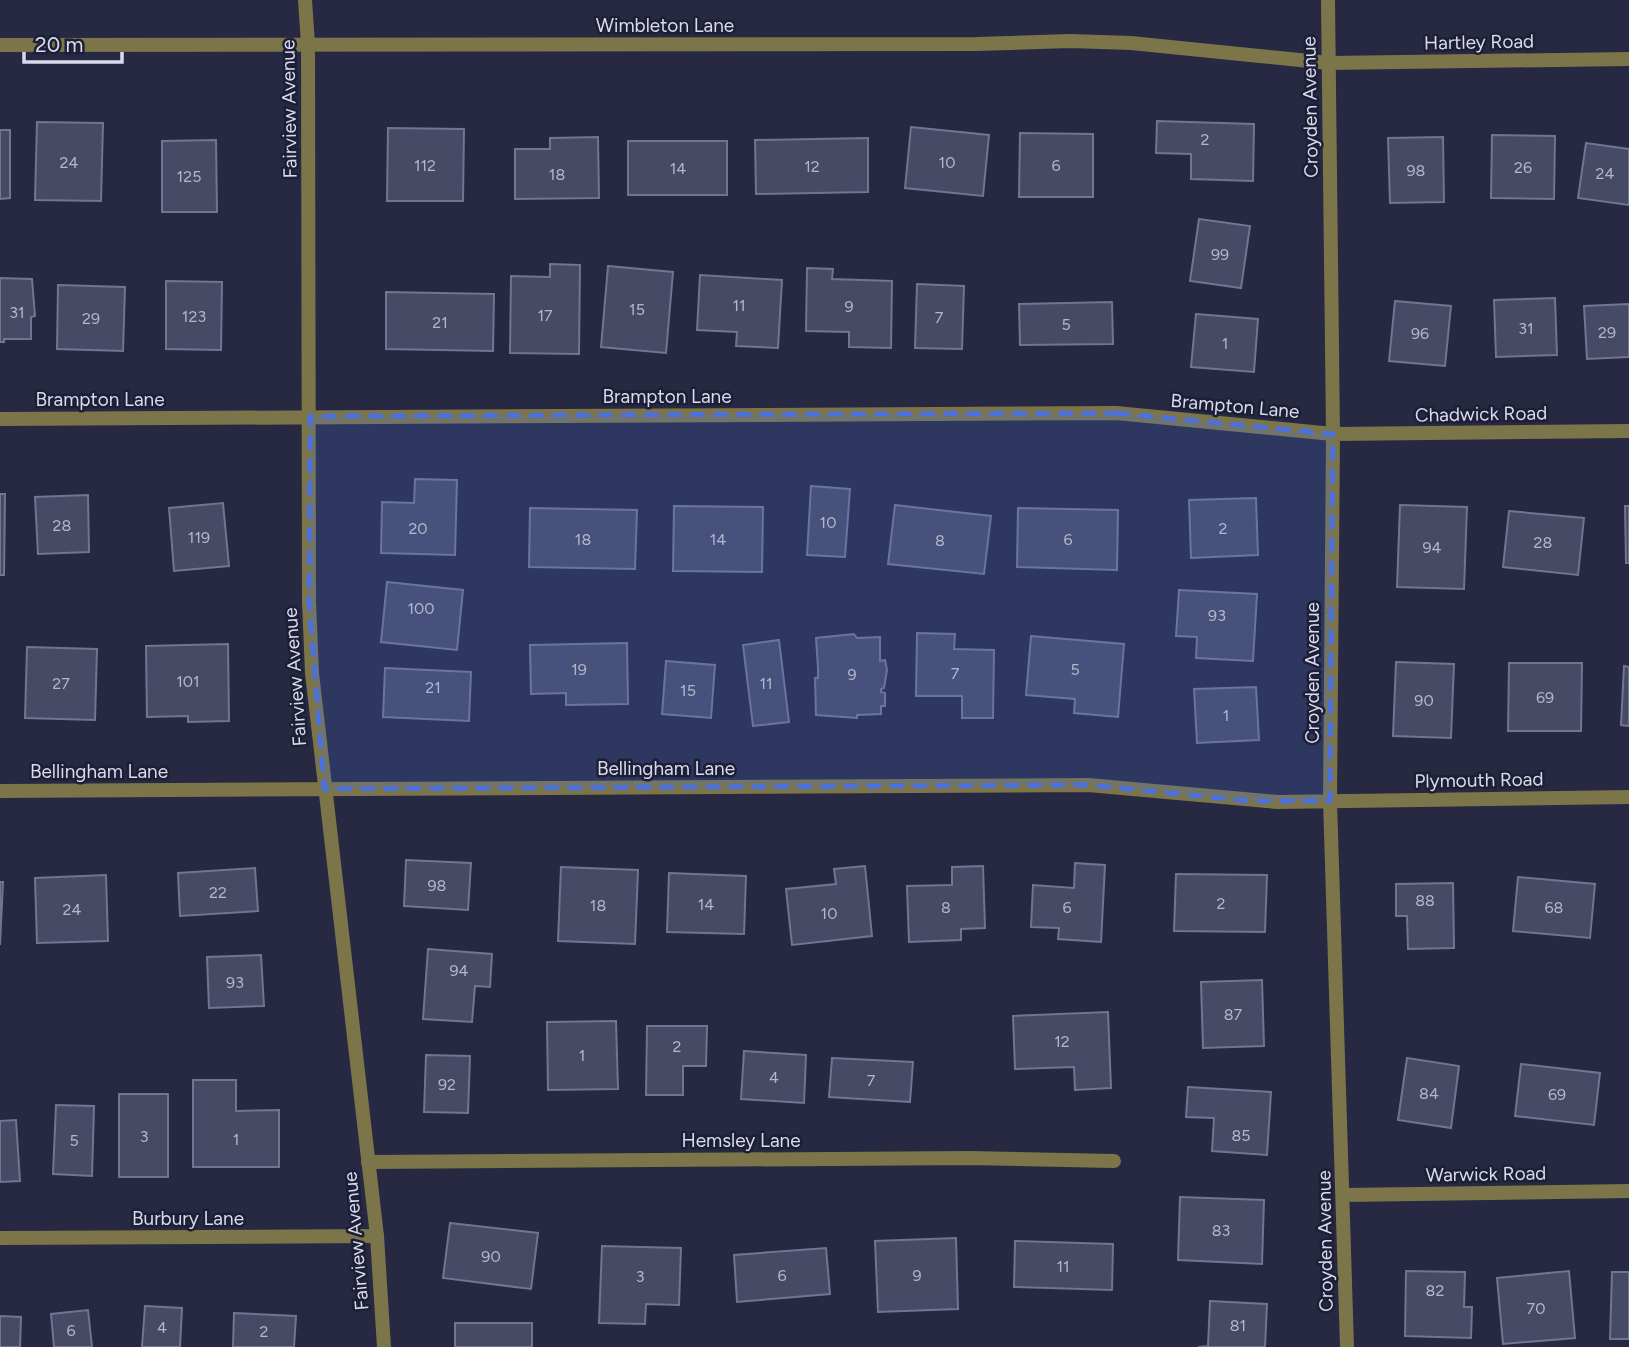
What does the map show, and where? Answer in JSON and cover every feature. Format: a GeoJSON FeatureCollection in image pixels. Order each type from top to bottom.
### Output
{"type":"FeatureCollection","features":[{"type":"Feature","properties":{"kind":"street","name":"Fairview Avenue"},"geometry":{"type":"LineString","coordinates":[[305,0],[308,44],[309,601],[312,673],[377,1236],[384,1347]]}},
{"type":"Feature","properties":{"kind":"street","name":"Croyden Avenue"},"geometry":{"type":"LineString","coordinates":[[1328,0],[1333,433],[1330,801],[1347,1347]]}},
{"type":"Feature","properties":{"kind":"street","name":"Wimbleton Lane"},"geometry":{"type":"LineString","coordinates":[[0,45],[976,44],[1070,41],[1131,43],[1329,63]]}},
{"type":"Feature","properties":{"kind":"street","name":"Hartley Road"},"geometry":{"type":"LineString","coordinates":[[1329,63],[1629,59]]}},
{"type":"Feature","properties":{"kind":"street","name":"Brampton Lane"},"geometry":{"type":"LineString","coordinates":[[0,419],[1116,413],[1333,433]]}},
{"type":"Feature","properties":{"kind":"street","name":"Chadwick Road"},"geometry":{"type":"LineString","coordinates":[[1333,433],[1629,431]]}},
{"type":"Feature","properties":{"kind":"street","name":"Bellingham Lane"},"geometry":{"type":"LineString","coordinates":[[0,790],[1088,785],[1250,801],[1330,801]]}},
{"type":"Feature","properties":{"kind":"street","name":"Plymouth Road"},"geometry":{"type":"LineString","coordinates":[[1330,801],[1629,797]]}},
{"type":"Feature","properties":{"kind":"street","name":"Hemsley Lane"},"geometry":{"type":"LineString","coordinates":[[368,1162],[956,1158],[1114,1161]]}},
{"type":"Feature","properties":{"kind":"street","name":"Warwick Road"},"geometry":{"type":"LineString","coordinates":[[1343,1195],[1629,1191]]}},
{"type":"Feature","properties":{"kind":"street","name":"Burbury Lane"},"geometry":{"type":"LineString","coordinates":[[0,1238],[377,1236]]}},
{"type":"Feature","properties":{"kind":"highlighted area"},"geometry":{"type":"Polygon","coordinates":[[[1116,413],[1333,434],[1330,801],[1250,801],[1088,785],[324,789],[309,601],[310,416],[1116,413]]]}},
{"type":"Feature","properties":{"kind":"building"},"geometry":{"type":"Polygon","coordinates":[[[1157,121],[1254,124],[1253,181],[1191,179],[1191,154],[1156,153],[1157,121]]]}},
{"type":"Feature","properties":{"kind":"building"},"geometry":{"type":"Polygon","coordinates":[[[37,122],[103,123],[101,201],[35,200],[37,122]]]}},
{"type":"Feature","properties":{"kind":"building"},"geometry":{"type":"Polygon","coordinates":[[[911,127],[989,135],[983,196],[905,188],[911,127]]]}},
{"type":"Feature","properties":{"kind":"building"},"geometry":{"type":"Polygon","coordinates":[[[388,128],[464,129],[463,201],[387,201],[388,128]]]}},
{"type":"Feature","properties":{"kind":"building"},"geometry":{"type":"Polygon","coordinates":[[[0,130],[10,130],[10,198],[0,199],[0,130]]]}},
{"type":"Feature","properties":{"kind":"building"},"geometry":{"type":"Polygon","coordinates":[[[1020,133],[1093,134],[1093,197],[1019,197],[1020,133]]]}},
{"type":"Feature","properties":{"kind":"building"},"geometry":{"type":"Polygon","coordinates":[[[1492,135],[1555,136],[1554,199],[1491,198],[1492,135]]]}},
{"type":"Feature","properties":{"kind":"building"},"geometry":{"type":"Polygon","coordinates":[[[598,137],[599,198],[515,199],[515,149],[550,149],[550,138],[598,137]]]}},
{"type":"Feature","properties":{"kind":"building"},"geometry":{"type":"Polygon","coordinates":[[[1443,137],[1444,202],[1390,203],[1388,138],[1443,137]]]}},
{"type":"Feature","properties":{"kind":"building"},"geometry":{"type":"Polygon","coordinates":[[[868,138],[868,192],[756,194],[755,140],[868,138]]]}},
{"type":"Feature","properties":{"kind":"building"},"geometry":{"type":"Polygon","coordinates":[[[216,140],[217,212],[162,212],[162,141],[216,140]]]}},
{"type":"Feature","properties":{"kind":"building"},"geometry":{"type":"Polygon","coordinates":[[[628,141],[727,141],[727,195],[628,195],[628,141]]]}},
{"type":"Feature","properties":{"kind":"building"},"geometry":{"type":"Polygon","coordinates":[[[1586,143],[1629,149],[1629,205],[1578,198],[1586,143]]]}},
{"type":"Feature","properties":{"kind":"building"},"geometry":{"type":"Polygon","coordinates":[[[1199,219],[1250,226],[1241,288],[1190,281],[1199,219]]]}},
{"type":"Feature","properties":{"kind":"building"},"geometry":{"type":"Polygon","coordinates":[[[550,264],[580,265],[579,354],[510,353],[511,276],[550,277],[550,264]]]}},
{"type":"Feature","properties":{"kind":"building"},"geometry":{"type":"Polygon","coordinates":[[[608,266],[673,272],[666,353],[601,347],[608,266]]]}},
{"type":"Feature","properties":{"kind":"building"},"geometry":{"type":"Polygon","coordinates":[[[807,268],[833,269],[832,279],[892,281],[891,348],[849,347],[849,332],[806,331],[807,268]]]}},
{"type":"Feature","properties":{"kind":"building"},"geometry":{"type":"Polygon","coordinates":[[[700,275],[782,280],[778,348],[736,346],[737,332],[697,330],[700,275]]]}},
{"type":"Feature","properties":{"kind":"building"},"geometry":{"type":"Polygon","coordinates":[[[0,278],[32,279],[35,316],[31,317],[31,339],[4,339],[4,342],[0,342],[0,278]]]}},
{"type":"Feature","properties":{"kind":"building"},"geometry":{"type":"Polygon","coordinates":[[[166,281],[222,282],[221,350],[166,349],[166,281]]]}},
{"type":"Feature","properties":{"kind":"building"},"geometry":{"type":"Polygon","coordinates":[[[917,284],[964,286],[962,349],[915,348],[917,284]]]}},
{"type":"Feature","properties":{"kind":"building"},"geometry":{"type":"Polygon","coordinates":[[[58,285],[125,287],[123,351],[57,349],[58,285]]]}},
{"type":"Feature","properties":{"kind":"building"},"geometry":{"type":"Polygon","coordinates":[[[386,292],[494,294],[493,351],[386,349],[386,292]]]}},
{"type":"Feature","properties":{"kind":"building"},"geometry":{"type":"Polygon","coordinates":[[[1555,298],[1557,355],[1496,357],[1494,300],[1555,298]]]}},
{"type":"Feature","properties":{"kind":"building"},"geometry":{"type":"Polygon","coordinates":[[[1395,301],[1451,306],[1445,366],[1389,361],[1395,301]]]}},
{"type":"Feature","properties":{"kind":"building"},"geometry":{"type":"Polygon","coordinates":[[[1112,302],[1113,344],[1020,345],[1019,304],[1112,302]]]}},
{"type":"Feature","properties":{"kind":"building"},"geometry":{"type":"Polygon","coordinates":[[[1629,304],[1629,357],[1587,359],[1584,306],[1629,304]]]}},
{"type":"Feature","properties":{"kind":"building"},"geometry":{"type":"Polygon","coordinates":[[[1196,314],[1258,319],[1254,372],[1191,367],[1196,314]]]}},
{"type":"Feature","properties":{"kind":"building"},"geometry":{"type":"Polygon","coordinates":[[[415,479],[457,480],[455,555],[381,553],[382,502],[414,503],[415,479]]]}},
{"type":"Feature","properties":{"kind":"building"},"geometry":{"type":"Polygon","coordinates":[[[811,486],[850,489],[845,557],[807,555],[811,486]]]}},
{"type":"Feature","properties":{"kind":"building"},"geometry":{"type":"Polygon","coordinates":[[[0,494],[5,494],[4,575],[0,575],[0,494]]]}},
{"type":"Feature","properties":{"kind":"building"},"geometry":{"type":"Polygon","coordinates":[[[88,495],[89,552],[38,554],[35,497],[88,495]]]}},
{"type":"Feature","properties":{"kind":"building"},"geometry":{"type":"Polygon","coordinates":[[[1256,498],[1258,555],[1191,558],[1189,500],[1256,498]]]}},
{"type":"Feature","properties":{"kind":"building"},"geometry":{"type":"Polygon","coordinates":[[[223,503],[229,566],[174,571],[169,508],[223,503]]]}},
{"type":"Feature","properties":{"kind":"building"},"geometry":{"type":"Polygon","coordinates":[[[895,505],[991,516],[984,574],[888,564],[895,505]]]}},
{"type":"Feature","properties":{"kind":"building"},"geometry":{"type":"Polygon","coordinates":[[[1400,505],[1467,507],[1464,589],[1397,587],[1400,505]]]}},
{"type":"Feature","properties":{"kind":"building"},"geometry":{"type":"Polygon","coordinates":[[[674,506],[763,507],[762,572],[673,571],[674,506]]]}},
{"type":"Feature","properties":{"kind":"building"},"geometry":{"type":"Polygon","coordinates":[[[1625,506],[1629,506],[1629,563],[1626,563],[1625,506]]]}},
{"type":"Feature","properties":{"kind":"building"},"geometry":{"type":"Polygon","coordinates":[[[530,508],[637,510],[635,569],[529,567],[530,508]]]}},
{"type":"Feature","properties":{"kind":"building"},"geometry":{"type":"Polygon","coordinates":[[[1018,508],[1118,510],[1117,570],[1017,567],[1018,508]]]}},
{"type":"Feature","properties":{"kind":"building"},"geometry":{"type":"Polygon","coordinates":[[[1509,511],[1584,518],[1578,575],[1503,567],[1509,511]]]}},
{"type":"Feature","properties":{"kind":"building"},"geometry":{"type":"Polygon","coordinates":[[[387,582],[463,590],[457,650],[381,642],[387,582]]]}},
{"type":"Feature","properties":{"kind":"building"},"geometry":{"type":"Polygon","coordinates":[[[1179,590],[1257,594],[1253,661],[1196,658],[1197,637],[1176,636],[1179,590]]]}},
{"type":"Feature","properties":{"kind":"building"},"geometry":{"type":"Polygon","coordinates":[[[917,633],[955,634],[954,649],[994,650],[993,718],[962,718],[962,696],[916,696],[917,633]]]}},
{"type":"Feature","properties":{"kind":"building"},"geometry":{"type":"Polygon","coordinates":[[[854,634],[857,638],[880,637],[880,661],[885,660],[887,670],[884,688],[881,689],[881,692],[885,693],[885,706],[881,706],[881,714],[857,715],[857,718],[816,715],[816,638],[854,634]]]}},
{"type":"Feature","properties":{"kind":"building"},"geometry":{"type":"Polygon","coordinates":[[[1031,636],[1124,644],[1118,717],[1074,713],[1075,699],[1026,695],[1031,636]]]}},
{"type":"Feature","properties":{"kind":"building"},"geometry":{"type":"Polygon","coordinates":[[[779,640],[789,722],[753,726],[743,645],[779,640]]]}},
{"type":"Feature","properties":{"kind":"building"},"geometry":{"type":"Polygon","coordinates":[[[627,643],[628,704],[566,705],[566,693],[531,694],[530,645],[627,643]]]}},
{"type":"Feature","properties":{"kind":"building"},"geometry":{"type":"Polygon","coordinates":[[[228,644],[229,721],[188,722],[188,716],[147,717],[146,646],[228,644]]]}},
{"type":"Feature","properties":{"kind":"building"},"geometry":{"type":"Polygon","coordinates":[[[27,647],[97,649],[95,720],[25,718],[27,647]]]}},
{"type":"Feature","properties":{"kind":"building"},"geometry":{"type":"Polygon","coordinates":[[[666,661],[715,665],[711,718],[662,714],[666,661]]]}},
{"type":"Feature","properties":{"kind":"building"},"geometry":{"type":"Polygon","coordinates":[[[1396,662],[1454,664],[1451,738],[1393,736],[1396,662]]]}},
{"type":"Feature","properties":{"kind":"building"},"geometry":{"type":"Polygon","coordinates":[[[1509,663],[1582,663],[1581,731],[1508,731],[1509,663]]]}},
{"type":"Feature","properties":{"kind":"building"},"geometry":{"type":"Polygon","coordinates":[[[1624,666],[1629,667],[1629,726],[1621,725],[1624,666]]]}},
{"type":"Feature","properties":{"kind":"building"},"geometry":{"type":"Polygon","coordinates":[[[385,668],[471,672],[469,721],[383,717],[385,668]]]}},
{"type":"Feature","properties":{"kind":"building"},"geometry":{"type":"Polygon","coordinates":[[[1256,687],[1259,740],[1197,743],[1194,689],[1256,687]]]}},
{"type":"Feature","properties":{"kind":"building"},"geometry":{"type":"Polygon","coordinates":[[[406,860],[471,863],[468,910],[404,906],[406,860]]]}},
{"type":"Feature","properties":{"kind":"building"},"geometry":{"type":"Polygon","coordinates":[[[1075,863],[1105,865],[1101,942],[1058,939],[1059,928],[1031,927],[1033,885],[1074,888],[1075,863]]]}},
{"type":"Feature","properties":{"kind":"building"},"geometry":{"type":"Polygon","coordinates":[[[865,866],[872,936],[792,945],[786,889],[836,884],[834,869],[865,866]]]}},
{"type":"Feature","properties":{"kind":"building"},"geometry":{"type":"Polygon","coordinates":[[[983,866],[985,928],[961,929],[961,940],[909,942],[907,886],[952,885],[952,867],[983,866]]]}},
{"type":"Feature","properties":{"kind":"building"},"geometry":{"type":"Polygon","coordinates":[[[561,867],[638,870],[635,944],[558,941],[561,867]]]}},
{"type":"Feature","properties":{"kind":"building"},"geometry":{"type":"Polygon","coordinates":[[[255,868],[258,911],[180,916],[178,873],[255,868]]]}},
{"type":"Feature","properties":{"kind":"building"},"geometry":{"type":"Polygon","coordinates":[[[669,873],[746,876],[744,934],[667,932],[669,873]]]}},
{"type":"Feature","properties":{"kind":"building"},"geometry":{"type":"Polygon","coordinates":[[[1176,874],[1267,875],[1265,932],[1174,931],[1176,874]]]}},
{"type":"Feature","properties":{"kind":"building"},"geometry":{"type":"Polygon","coordinates":[[[106,875],[108,941],[37,943],[35,878],[106,875]]]}},
{"type":"Feature","properties":{"kind":"building"},"geometry":{"type":"Polygon","coordinates":[[[1518,877],[1595,884],[1590,938],[1513,931],[1518,877]]]}},
{"type":"Feature","properties":{"kind":"building"},"geometry":{"type":"Polygon","coordinates":[[[0,882],[3,882],[0,945],[0,882]]]}},
{"type":"Feature","properties":{"kind":"building"},"geometry":{"type":"Polygon","coordinates":[[[1453,883],[1454,948],[1408,949],[1407,916],[1396,916],[1396,884],[1453,883]]]}},
{"type":"Feature","properties":{"kind":"building"},"geometry":{"type":"Polygon","coordinates":[[[428,949],[492,954],[490,987],[475,986],[472,1022],[423,1019],[428,949]]]}},
{"type":"Feature","properties":{"kind":"building"},"geometry":{"type":"Polygon","coordinates":[[[261,955],[264,1006],[209,1008],[207,957],[261,955]]]}},
{"type":"Feature","properties":{"kind":"building"},"geometry":{"type":"Polygon","coordinates":[[[1262,980],[1264,1046],[1203,1048],[1201,982],[1262,980]]]}},
{"type":"Feature","properties":{"kind":"building"},"geometry":{"type":"Polygon","coordinates":[[[1108,1012],[1111,1088],[1075,1090],[1074,1067],[1015,1069],[1013,1016],[1108,1012]]]}},
{"type":"Feature","properties":{"kind":"building"},"geometry":{"type":"Polygon","coordinates":[[[616,1021],[618,1089],[548,1090],[547,1022],[616,1021]]]}},
{"type":"Feature","properties":{"kind":"building"},"geometry":{"type":"Polygon","coordinates":[[[647,1026],[707,1026],[706,1066],[683,1066],[683,1095],[646,1095],[647,1026]]]}},
{"type":"Feature","properties":{"kind":"building"},"geometry":{"type":"Polygon","coordinates":[[[744,1051],[806,1055],[804,1103],[741,1099],[744,1051]]]}},
{"type":"Feature","properties":{"kind":"building"},"geometry":{"type":"Polygon","coordinates":[[[426,1055],[470,1056],[468,1113],[424,1112],[426,1055]]]}},
{"type":"Feature","properties":{"kind":"building"},"geometry":{"type":"Polygon","coordinates":[[[832,1058],[913,1062],[910,1102],[829,1097],[832,1058]]]}},
{"type":"Feature","properties":{"kind":"building"},"geometry":{"type":"Polygon","coordinates":[[[1407,1058],[1459,1066],[1451,1128],[1398,1120],[1407,1058]]]}},
{"type":"Feature","properties":{"kind":"building"},"geometry":{"type":"Polygon","coordinates":[[[1521,1064],[1600,1073],[1594,1125],[1515,1116],[1521,1064]]]}},
{"type":"Feature","properties":{"kind":"building"},"geometry":{"type":"Polygon","coordinates":[[[193,1080],[236,1080],[236,1111],[279,1110],[279,1167],[193,1167],[193,1080]]]}},
{"type":"Feature","properties":{"kind":"building"},"geometry":{"type":"Polygon","coordinates":[[[1188,1087],[1271,1092],[1267,1155],[1212,1151],[1214,1118],[1186,1117],[1188,1087]]]}},
{"type":"Feature","properties":{"kind":"building"},"geometry":{"type":"Polygon","coordinates":[[[119,1094],[168,1094],[168,1177],[119,1177],[119,1094]]]}},
{"type":"Feature","properties":{"kind":"building"},"geometry":{"type":"Polygon","coordinates":[[[56,1105],[94,1106],[92,1176],[53,1174],[56,1105]]]}},
{"type":"Feature","properties":{"kind":"building"},"geometry":{"type":"Polygon","coordinates":[[[16,1120],[20,1181],[0,1182],[0,1121],[16,1120]]]}},
{"type":"Feature","properties":{"kind":"building"},"geometry":{"type":"Polygon","coordinates":[[[1180,1197],[1264,1200],[1262,1264],[1178,1260],[1180,1197]]]}},
{"type":"Feature","properties":{"kind":"building"},"geometry":{"type":"Polygon","coordinates":[[[450,1223],[538,1233],[531,1289],[443,1278],[450,1223]]]}},
{"type":"Feature","properties":{"kind":"building"},"geometry":{"type":"Polygon","coordinates":[[[956,1238],[958,1309],[878,1312],[875,1241],[956,1238]]]}},
{"type":"Feature","properties":{"kind":"building"},"geometry":{"type":"Polygon","coordinates":[[[1015,1241],[1113,1244],[1112,1290],[1014,1287],[1015,1241]]]}},
{"type":"Feature","properties":{"kind":"building"},"geometry":{"type":"Polygon","coordinates":[[[602,1246],[681,1248],[679,1305],[646,1304],[645,1324],[599,1323],[602,1246]]]}},
{"type":"Feature","properties":{"kind":"building"},"geometry":{"type":"Polygon","coordinates":[[[826,1248],[830,1294],[737,1302],[734,1255],[826,1248]]]}},
{"type":"Feature","properties":{"kind":"building"},"geometry":{"type":"Polygon","coordinates":[[[1406,1271],[1465,1272],[1464,1307],[1472,1307],[1471,1338],[1405,1336],[1406,1271]]]}},
{"type":"Feature","properties":{"kind":"building"},"geometry":{"type":"Polygon","coordinates":[[[1569,1271],[1575,1338],[1503,1344],[1497,1278],[1569,1271]]]}},
{"type":"Feature","properties":{"kind":"building"},"geometry":{"type":"Polygon","coordinates":[[[1612,1272],[1629,1272],[1629,1339],[1610,1339],[1612,1272]]]}},
{"type":"Feature","properties":{"kind":"building"},"geometry":{"type":"Polygon","coordinates":[[[1210,1301],[1267,1304],[1265,1347],[1198,1347],[1208,1346],[1210,1301]]]}},
{"type":"Feature","properties":{"kind":"building"},"geometry":{"type":"Polygon","coordinates":[[[145,1306],[182,1308],[180,1347],[142,1347],[145,1306]]]}},
{"type":"Feature","properties":{"kind":"building"},"geometry":{"type":"Polygon","coordinates":[[[88,1310],[92,1347],[54,1347],[51,1314],[88,1310]]]}},
{"type":"Feature","properties":{"kind":"building"},"geometry":{"type":"Polygon","coordinates":[[[234,1313],[296,1316],[294,1347],[233,1347],[234,1313]]]}},
{"type":"Feature","properties":{"kind":"building"},"geometry":{"type":"Polygon","coordinates":[[[0,1316],[21,1317],[20,1347],[0,1347],[0,1316]]]}},
{"type":"Feature","properties":{"kind":"building"},"geometry":{"type":"Polygon","coordinates":[[[455,1323],[532,1323],[532,1347],[455,1347],[455,1323]]]}}]}
